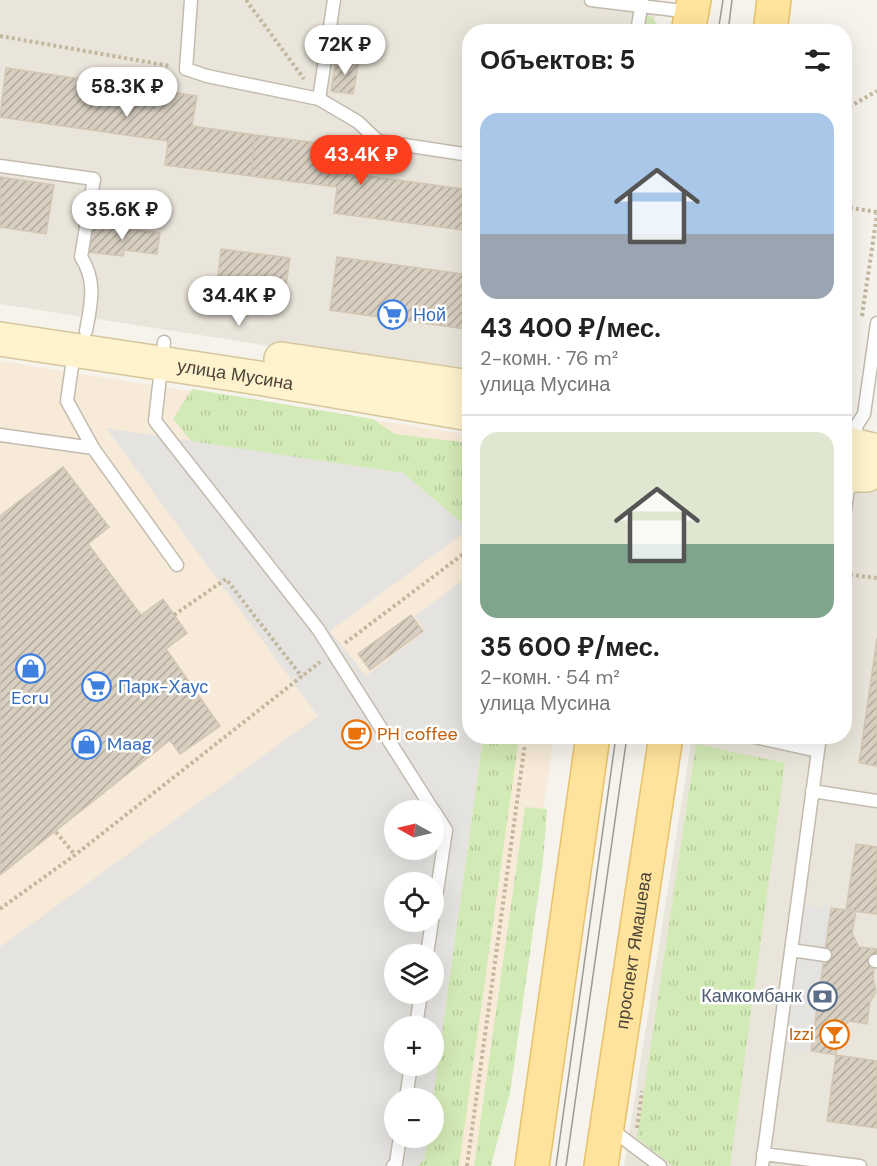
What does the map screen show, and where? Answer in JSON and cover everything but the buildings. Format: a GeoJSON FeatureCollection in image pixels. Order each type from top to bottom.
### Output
{"type":"FeatureCollection","features":[{"type":"Feature","properties":{"kind":"main road"},"geometry":{"type":"LineString","coordinates":[[772,24],[774,0]]}},
{"type":"Feature","properties":{"kind":"main road"},"geometry":{"type":"LineString","coordinates":[[532,1166],[592,744]]}},
{"type":"Feature","properties":{"kind":"main road","name":"проспект Ямашева"},"geometry":{"type":"LineString","coordinates":[[601,1166],[665,744]]}},
{"type":"Feature","properties":{"kind":"street","name":"улица Мусина"},"geometry":{"type":"LineString","coordinates":[[0,318],[80,341]]}},
{"type":"Feature","properties":{"kind":"street","name":"улица Мусина"},"geometry":{"type":"LineString","coordinates":[[0,339],[80,341],[163,353],[462,386]]}},
{"type":"Feature","properties":{"kind":"street","name":"улица Мусина"},"geometry":{"type":"LineString","coordinates":[[163,353],[462,412]]}},
{"type":"Feature","properties":{"kind":"lane"},"geometry":{"type":"LineString","coordinates":[[191,0],[186,69],[207,76],[319,99],[358,122],[378,141],[462,154]]}},
{"type":"Feature","properties":{"kind":"lane"},"geometry":{"type":"LineString","coordinates":[[319,99],[334,0]]}},
{"type":"Feature","properties":{"kind":"lane"},"geometry":{"type":"LineString","coordinates":[[591,0],[641,3],[691,15]]}},
{"type":"Feature","properties":{"kind":"lane"},"geometry":{"type":"LineString","coordinates":[[638,24],[641,3]]}},
{"type":"Feature","properties":{"kind":"lane"},"geometry":{"type":"LineString","coordinates":[[0,166],[94,179],[81,257],[90,271],[93,290],[67,401],[93,448],[177,565]]}},
{"type":"Feature","properties":{"kind":"lane"},"geometry":{"type":"LineString","coordinates":[[852,484],[858,460],[857,425],[864,414],[877,323]]}},
{"type":"Feature","properties":{"kind":"lane"},"geometry":{"type":"LineString","coordinates":[[163,353],[155,421],[333,652],[427,800]]}},
{"type":"Feature","properties":{"kind":"lane"},"geometry":{"type":"LineString","coordinates":[[0,435],[93,448]]}},
{"type":"Feature","properties":{"kind":"lane"},"geometry":{"type":"LineString","coordinates":[[786,744],[818,751]]}},
{"type":"Feature","properties":{"kind":"lane"},"geometry":{"type":"LineString","coordinates":[[819,744],[763,1160],[860,1166]]}},
{"type":"Feature","properties":{"kind":"lane"},"geometry":{"type":"LineString","coordinates":[[813,791],[877,801]]}},
{"type":"Feature","properties":{"kind":"lane"},"geometry":{"type":"LineString","coordinates":[[444,827],[446,830],[444,843]]}},
{"type":"Feature","properties":{"kind":"lane"},"geometry":{"type":"LineString","coordinates":[[791,950],[825,955]]}},
{"type":"Feature","properties":{"kind":"lane"},"geometry":{"type":"LineString","coordinates":[[607,1125],[660,1166]]}},
{"type":"Feature","properties":{"kind":"lane"},"geometry":{"type":"LineString","coordinates":[[393,1166],[396,1163],[398,1148]]}},
{"type":"Feature","properties":{"kind":"path"},"geometry":{"type":"LineString","coordinates":[[246,0],[319,99]]}},
{"type":"Feature","properties":{"kind":"path"},"geometry":{"type":"LineString","coordinates":[[0,36],[186,69]]}},
{"type":"Feature","properties":{"kind":"path"},"geometry":{"type":"LineString","coordinates":[[852,106],[877,92]]}},
{"type":"Feature","properties":{"kind":"path"},"geometry":{"type":"LineString","coordinates":[[852,208],[877,213],[862,317]]}},
{"type":"Feature","properties":{"kind":"path"},"geometry":{"type":"LineString","coordinates":[[0,909],[75,855],[333,652],[462,555]]}},
{"type":"Feature","properties":{"kind":"path"},"geometry":{"type":"LineString","coordinates":[[852,575],[877,579]]}},
{"type":"Feature","properties":{"kind":"path"},"geometry":{"type":"LineString","coordinates":[[174,615],[226,579],[302,678]]}},
{"type":"Feature","properties":{"kind":"path"},"geometry":{"type":"LineString","coordinates":[[467,1166],[525,744]]}},
{"type":"Feature","properties":{"kind":"path"},"geometry":{"type":"LineString","coordinates":[[56,832],[75,855]]}},
{"type":"Feature","properties":{"kind":"shaded area"},"geometry":{"type":"Polygon","coordinates":[[[0,0],[657,0],[654,24],[462,24],[462,376],[0,304],[0,0]]]}},
{"type":"Feature","properties":{"kind":"shaded area"},"geometry":{"type":"Polygon","coordinates":[[[0,361],[462,434],[462,744],[553,744],[489,1166],[0,1166],[0,361]]]}},
{"type":"Feature","properties":{"kind":"shaded area"},"geometry":{"type":"Polygon","coordinates":[[[106,428],[403,473],[462,523],[462,534],[330,631],[366,676],[425,631],[415,616],[462,581],[462,744],[482,744],[444,1019],[444,1016],[384,1016],[384,1076],[436,1076],[434,1088],[384,1088],[384,1148],[426,1148],[424,1160],[417,1166],[0,1166],[0,947],[318,716],[106,428]]]}},
{"type":"Feature","properties":{"kind":"shaded area"},"geometry":{"type":"Polygon","coordinates":[[[877,482],[877,1166],[624,1166],[691,744],[852,744],[852,487],[877,482]]]}},
{"type":"Feature","properties":{"kind":"shaded area"},"geometry":{"type":"Polygon","coordinates":[[[797,904],[831,908],[811,1051],[778,1048],[797,904]]]}},
{"type":"Feature","properties":{"kind":"green space"},"geometry":{"type":"Polygon","coordinates":[[[645,16],[651,16],[656,23],[656,24],[644,24],[645,16]]]}},
{"type":"Feature","properties":{"kind":"green space"},"geometry":{"type":"Polygon","coordinates":[[[192,389],[373,419],[395,434],[462,442],[462,523],[403,473],[193,443],[173,419],[192,389]]]}},
{"type":"Feature","properties":{"kind":"green space"},"geometry":{"type":"Polygon","coordinates":[[[482,744],[518,744],[459,1166],[417,1166],[424,1160],[426,1148],[444,1148],[444,1088],[434,1088],[436,1076],[444,1076],[444,1019],[482,744]]]}},
{"type":"Feature","properties":{"kind":"green space"},"geometry":{"type":"Polygon","coordinates":[[[696,744],[785,763],[730,1166],[673,1166],[637,1138],[696,744]]]}},
{"type":"Feature","properties":{"kind":"green space"},"geometry":{"type":"Polygon","coordinates":[[[525,807],[547,809],[543,861],[510,1093],[491,1166],[474,1166],[525,807]]]}},
{"type":"Feature","properties":{"kind":"tram line"},"geometry":{"type":"LineString","coordinates":[[719,24],[723,0]]}},
{"type":"Feature","properties":{"kind":"tram line"},"geometry":{"type":"LineString","coordinates":[[729,24],[732,0]]}},
{"type":"Feature","properties":{"kind":"tram line"},"geometry":{"type":"LineString","coordinates":[[556,1166],[615,744]]}},
{"type":"Feature","properties":{"kind":"tram line"},"geometry":{"type":"LineString","coordinates":[[566,1166],[626,744]]}},
{"type":"Feature","properties":{"kind":"place","name":"Ной"},"geometry":{"type":"Point","coordinates":[392,315]}},
{"type":"Feature","properties":{"kind":"place","name":"Ecru"},"geometry":{"type":"Point","coordinates":[30,669]}},
{"type":"Feature","properties":{"kind":"place","name":"Парк-Хаус"},"geometry":{"type":"Point","coordinates":[97,687]}},
{"type":"Feature","properties":{"kind":"place","name":"PH coffee"},"geometry":{"type":"Point","coordinates":[356,734]}},
{"type":"Feature","properties":{"kind":"place","name":"Maag"},"geometry":{"type":"Point","coordinates":[86,744]}},
{"type":"Feature","properties":{"kind":"place","name":"Камкомбанк"},"geometry":{"type":"Point","coordinates":[823,996]}},
{"type":"Feature","properties":{"kind":"place","name":"Izzi"},"geometry":{"type":"Point","coordinates":[835,1034]}}]}
